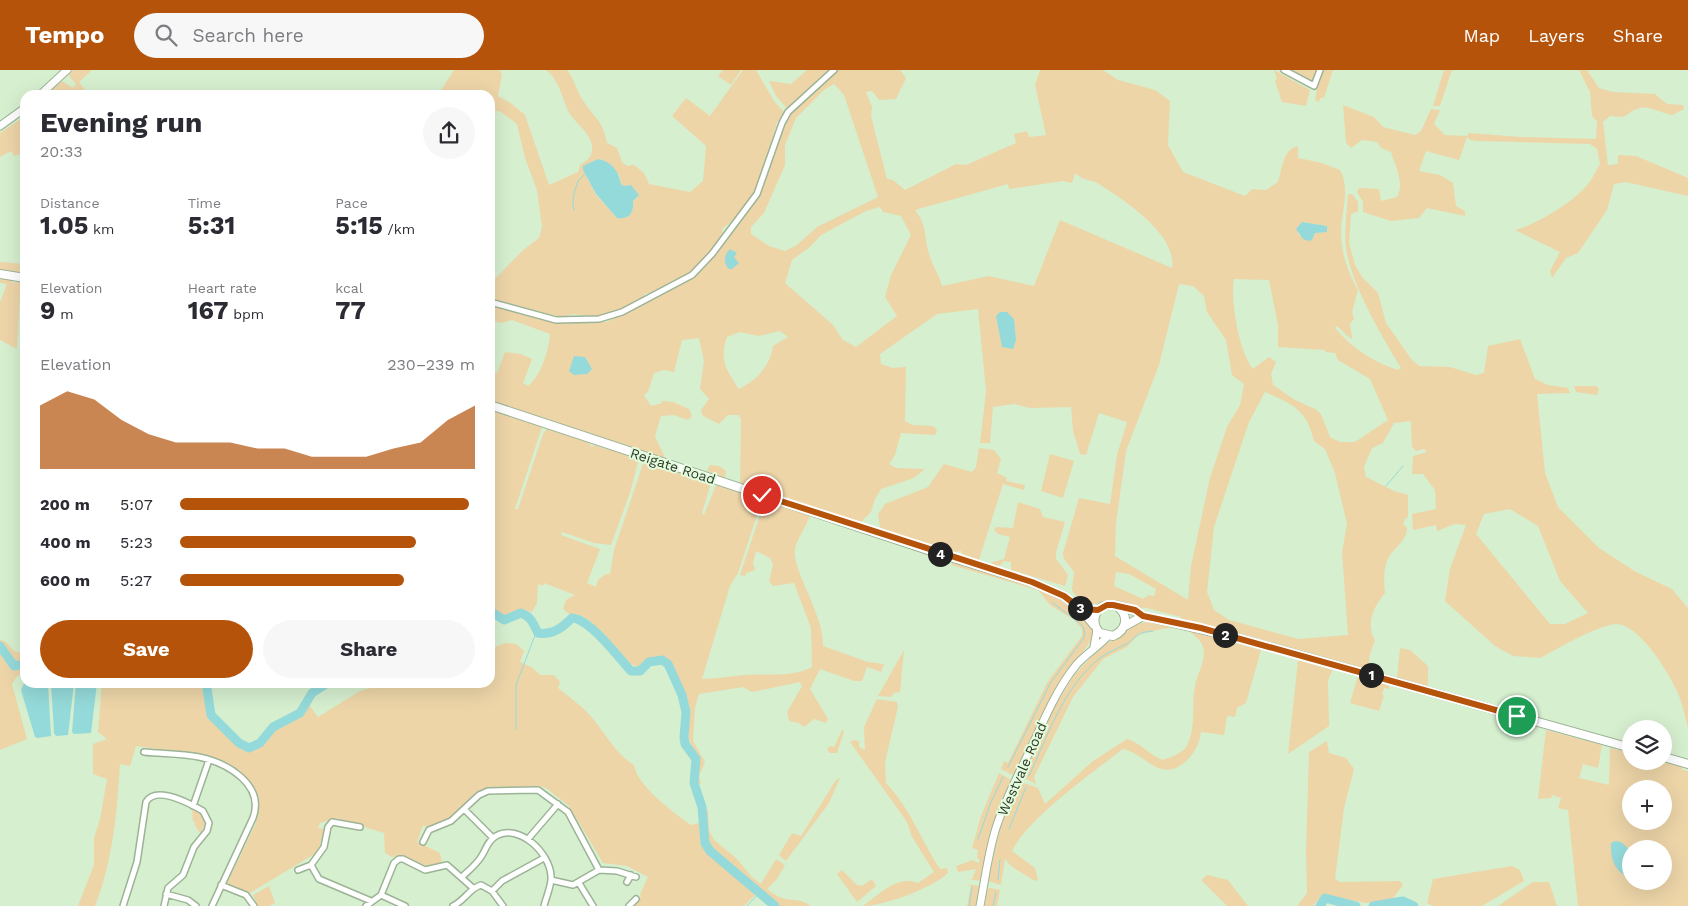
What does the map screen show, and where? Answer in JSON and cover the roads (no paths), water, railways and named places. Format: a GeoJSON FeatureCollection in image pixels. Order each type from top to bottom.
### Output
{"type":"FeatureCollection","features":[{"type":"Feature","properties":{"kind":"main road"},"geometry":{"type":"LineString","coordinates":[[0,274],[20,277]]}},
{"type":"Feature","properties":{"kind":"main road","name":"Reigate Road"},"geometry":{"type":"LineString","coordinates":[[495,407],[934,552],[1032,582],[1064,596],[1081,609],[1095,627]]}},
{"type":"Feature","properties":{"kind":"main road"},"geometry":{"type":"LineString","coordinates":[[1143,616],[1125,626],[1118,634],[1108,636],[1095,627],[1095,614],[1107,605],[1135,610],[1143,616],[1201,628],[1622,745]]}},
{"type":"Feature","properties":{"kind":"main road"},"geometry":{"type":"LineString","coordinates":[[1118,607],[1125,615],[1125,626]]}},
{"type":"Feature","properties":{"kind":"main road"},"geometry":{"type":"LineString","coordinates":[[1081,609],[1098,610]]}},
{"type":"Feature","properties":{"kind":"main road"},"geometry":{"type":"LineString","coordinates":[[1672,759],[1688,764]]}},
{"type":"Feature","properties":{"kind":"street"},"geometry":{"type":"LineString","coordinates":[[45,90],[67,70]]}},
{"type":"Feature","properties":{"kind":"street"},"geometry":{"type":"LineString","coordinates":[[495,303],[556,320],[599,318],[622,312],[692,275],[712,254],[757,194],[782,123],[788,112],[834,70]]}},
{"type":"Feature","properties":{"kind":"street"},"geometry":{"type":"LineString","coordinates":[[1284,70],[1314,86],[1320,70]]}},
{"type":"Feature","properties":{"kind":"street"},"geometry":{"type":"LineString","coordinates":[[0,126],[20,112]]}},
{"type":"Feature","properties":{"kind":"street"},"geometry":{"type":"LineString","coordinates":[[1094,647],[1095,627]]}},
{"type":"Feature","properties":{"kind":"street","name":"Westvale Road"},"geometry":{"type":"LineString","coordinates":[[980,906],[988,857],[1005,802],[1059,692],[1076,665],[1108,636]]}},
{"type":"Feature","properties":{"kind":"street"},"geometry":{"type":"LineString","coordinates":[[144,752],[209,760],[248,783],[254,792],[256,802],[253,818],[212,906]]}},
{"type":"Feature","properties":{"kind":"street"},"geometry":{"type":"LineString","coordinates":[[172,754],[172,761]]}},
{"type":"Feature","properties":{"kind":"street"},"geometry":{"type":"LineString","coordinates":[[193,806],[209,760]]}},
{"type":"Feature","properties":{"kind":"street"},"geometry":{"type":"LineString","coordinates":[[423,842],[427,829],[444,826],[479,795],[488,791],[538,790],[568,812],[599,870]]}},
{"type":"Feature","properties":{"kind":"street"},"geometry":{"type":"LineString","coordinates":[[123,906],[137,862],[148,799],[160,794],[193,806],[206,813],[209,825],[194,847],[183,875],[170,885],[164,906]]}},
{"type":"Feature","properties":{"kind":"street"},"geometry":{"type":"LineString","coordinates":[[528,839],[558,804]]}},
{"type":"Feature","properties":{"kind":"street"},"geometry":{"type":"LineString","coordinates":[[464,809],[492,838]]}},
{"type":"Feature","properties":{"kind":"street"},"geometry":{"type":"LineString","coordinates":[[298,870],[311,865],[324,847],[328,827],[332,822],[360,827]]}},
{"type":"Feature","properties":{"kind":"street"},"geometry":{"type":"LineString","coordinates":[[320,825],[328,827]]}},
{"type":"Feature","properties":{"kind":"street"},"geometry":{"type":"LineString","coordinates":[[462,877],[481,857],[492,838],[508,833],[516,833],[528,839],[550,868],[551,880],[544,906]]}},
{"type":"Feature","properties":{"kind":"street"},"geometry":{"type":"LineString","coordinates":[[492,891],[502,881],[544,858]]}},
{"type":"Feature","properties":{"kind":"street"},"geometry":{"type":"LineString","coordinates":[[366,906],[382,895],[394,863],[399,859],[403,859],[425,870],[447,866],[473,888]]}},
{"type":"Feature","properties":{"kind":"street"},"geometry":{"type":"LineString","coordinates":[[311,865],[319,879],[371,901]]}},
{"type":"Feature","properties":{"kind":"street"},"geometry":{"type":"LineString","coordinates":[[551,880],[573,885],[599,870],[617,871],[634,876],[627,882]]}},
{"type":"Feature","properties":{"kind":"street"},"geometry":{"type":"LineString","coordinates":[[579,883],[593,906]]}},
{"type":"Feature","properties":{"kind":"street"},"geometry":{"type":"LineString","coordinates":[[221,885],[246,895],[254,906]]}},
{"type":"Feature","properties":{"kind":"street"},"geometry":{"type":"LineString","coordinates":[[453,906],[461,902],[473,888],[481,885],[492,891],[503,906]]}},
{"type":"Feature","properties":{"kind":"street"},"geometry":{"type":"LineString","coordinates":[[166,894],[188,900],[196,906]]}},
{"type":"Feature","properties":{"kind":"street"},"geometry":{"type":"LineString","coordinates":[[382,895],[405,906]]}},
{"type":"Feature","properties":{"kind":"street"},"geometry":{"type":"LineString","coordinates":[[629,906],[636,899]]}},
{"type":"Feature","properties":{"kind":"water"},"geometry":{"type":"Polygon","coordinates":[[[598,159],[611,165],[616,171],[621,184],[624,186],[631,185],[639,195],[633,201],[632,212],[625,218],[617,218],[596,194],[583,170],[583,166],[598,159]]]}},
{"type":"Feature","properties":{"kind":"water"},"geometry":{"type":"Polygon","coordinates":[[[1302,222],[1327,226],[1327,232],[1315,233],[1312,240],[1309,241],[1303,239],[1296,229],[1302,222]]]}},
{"type":"Feature","properties":{"kind":"water"},"geometry":{"type":"Polygon","coordinates":[[[730,249],[737,253],[734,257],[739,263],[732,269],[727,267],[725,262],[726,254],[730,249]]]}},
{"type":"Feature","properties":{"kind":"water"},"geometry":{"type":"Polygon","coordinates":[[[1000,312],[1007,312],[1014,319],[1016,340],[1013,349],[1002,347],[996,316],[1000,312]]]}},
{"type":"Feature","properties":{"kind":"water"},"geometry":{"type":"Polygon","coordinates":[[[574,356],[585,357],[592,369],[587,374],[574,375],[569,371],[574,356]]]}},
{"type":"Feature","properties":{"kind":"water"},"geometry":{"type":"Polygon","coordinates":[[[22,688],[48,688],[51,736],[35,737],[22,688]]]}},
{"type":"Feature","properties":{"kind":"water"},"geometry":{"type":"Polygon","coordinates":[[[51,688],[73,688],[68,735],[56,736],[54,733],[51,688]]]}},
{"type":"Feature","properties":{"kind":"water"},"geometry":{"type":"Polygon","coordinates":[[[76,688],[96,688],[91,733],[74,734],[72,732],[76,688]]]}},
{"type":"Feature","properties":{"kind":"water"},"geometry":{"type":"Polygon","coordinates":[[[1615,841],[1622,843],[1622,874],[1617,869],[1611,855],[1611,843],[1615,841]]]}},
{"type":"Feature","properties":{"kind":"waterway"},"geometry":{"type":"LineString","coordinates":[[574,210],[573,199],[578,181],[585,174]]}},
{"type":"Feature","properties":{"kind":"waterway"},"geometry":{"type":"LineString","coordinates":[[1386,486],[1403,466]]}},
{"type":"Feature","properties":{"kind":"waterway"},"geometry":{"type":"LineString","coordinates":[[1008,767],[1051,682],[1083,639],[1085,633],[1082,625],[1052,602]]}},
{"type":"Feature","properties":{"kind":"waterway"},"geometry":{"type":"LineString","coordinates":[[495,614],[504,620],[521,613],[530,619],[538,633],[543,634],[557,630],[572,618],[579,620],[595,632],[631,671],[640,671],[649,662],[662,660],[668,664],[682,695],[686,712],[685,744],[696,759],[694,783],[702,807],[705,843],[710,851],[775,906]]}},
{"type":"Feature","properties":{"kind":"waterway"},"geometry":{"type":"LineString","coordinates":[[516,729],[516,685],[537,630]]}},
{"type":"Feature","properties":{"kind":"waterway"},"geometry":{"type":"LineString","coordinates":[[1029,776],[1066,697],[1087,670],[1100,658],[1139,634],[1153,631]]}},
{"type":"Feature","properties":{"kind":"waterway"},"geometry":{"type":"LineString","coordinates":[[0,646],[14,666],[20,665]]}},
{"type":"Feature","properties":{"kind":"waterway"},"geometry":{"type":"LineString","coordinates":[[207,688],[211,715],[239,743],[249,748],[260,743],[273,727],[300,713],[312,693],[320,688]]}},
{"type":"Feature","properties":{"kind":"waterway"},"geometry":{"type":"LineString","coordinates":[[978,839],[991,802],[1003,777]]}},
{"type":"Feature","properties":{"kind":"waterway"},"geometry":{"type":"LineString","coordinates":[[1009,829],[1026,787]]}},
{"type":"Feature","properties":{"kind":"waterway"},"geometry":{"type":"LineString","coordinates":[[998,880],[1000,860]]}},
{"type":"Feature","properties":{"kind":"waterway"},"geometry":{"type":"LineString","coordinates":[[969,906],[972,887]]}},
{"type":"Feature","properties":{"kind":"waterway"},"geometry":{"type":"LineString","coordinates":[[993,906],[996,892]]}},
{"type":"Feature","properties":{"kind":"waterway"},"geometry":{"type":"LineString","coordinates":[[747,906],[759,893]]}},
{"type":"Feature","properties":{"kind":"waterway"},"geometry":{"type":"LineString","coordinates":[[1320,906],[1325,898],[1356,906]]}},
{"type":"Feature","properties":{"kind":"waterway"},"geometry":{"type":"LineString","coordinates":[[1373,906],[1403,901],[1414,906]]}}]}
